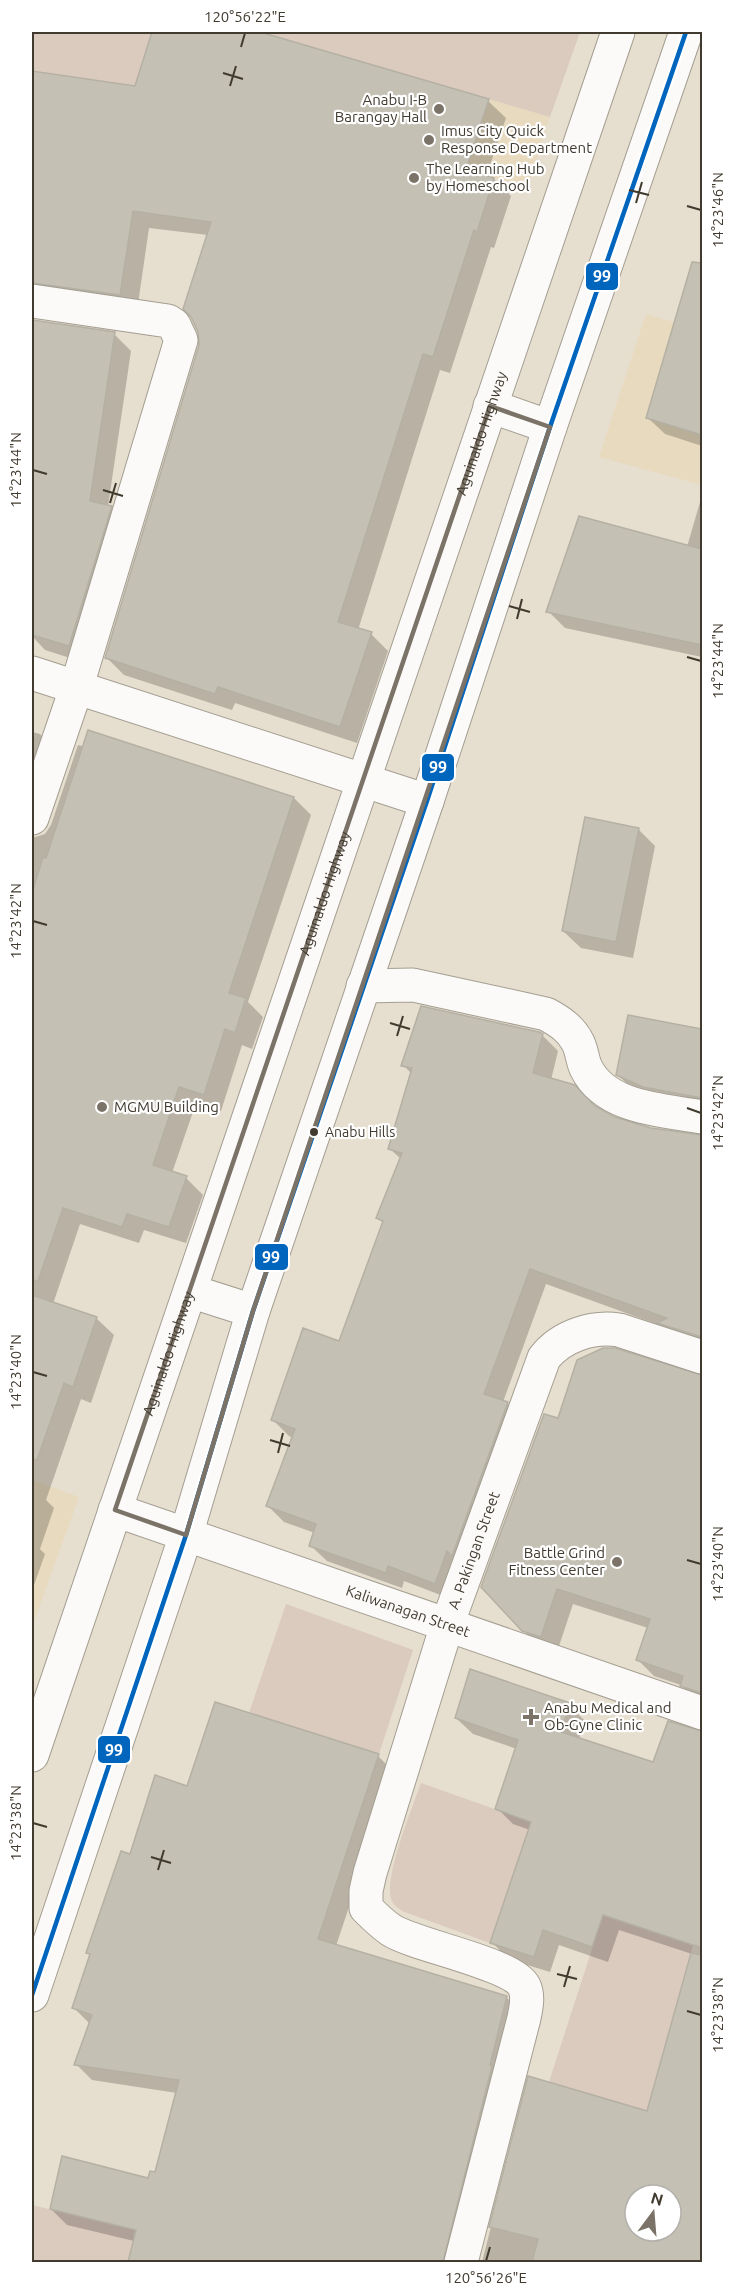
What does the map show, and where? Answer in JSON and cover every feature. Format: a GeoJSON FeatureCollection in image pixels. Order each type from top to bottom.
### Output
{"type":"FeatureCollection","features":[{"type":"Feature","properties":{"kind":"main road","name":"Aguinaldo Highway"},"geometry":{"type":"LineString","coordinates":[[32,1755],[618,32]]}},
{"type":"Feature","properties":{"kind":"main road"},"geometry":{"type":"LineString","coordinates":[[32,1995],[186,1535],[253,1311],[427,801],[550,427],[686,32]]}},
{"type":"Feature","properties":{"kind":"main road"},"geometry":{"type":"LineString","coordinates":[[32,301],[168,321],[174,325],[181,340],[76,689],[32,818]]}},
{"type":"Feature","properties":{"kind":"main road"},"geometry":{"type":"LineString","coordinates":[[490,406],[550,427]]}},
{"type":"Feature","properties":{"kind":"main road"},"geometry":{"type":"LineString","coordinates":[[32,673],[427,801]]}},
{"type":"Feature","properties":{"kind":"main road"},"geometry":{"type":"LineString","coordinates":[[363,986],[413,985],[546,1014],[565,1025],[578,1041],[586,1068],[596,1082],[611,1095],[632,1103],[702,1117]]}},
{"type":"Feature","properties":{"kind":"main road"},"geometry":{"type":"LineString","coordinates":[[190,1291],[253,1311]]}},
{"type":"Feature","properties":{"kind":"main road","name":"A. Pakingan Street"},"geometry":{"type":"LineString","coordinates":[[461,2262],[524,2018],[527,2001],[524,1986],[501,1971],[392,1931],[366,1908],[366,1891],[370,1873],[447,1625],[538,1369],[551,1348],[570,1337],[595,1329],[607,1328],[702,1357]]}},
{"type":"Feature","properties":{"kind":"main road","name":"Kaliwanagan Street"},"geometry":{"type":"LineString","coordinates":[[115,1510],[702,1713]]}},
{"type":"Feature","properties":{"kind":"highlighted area"},"geometry":{"type":"Polygon","coordinates":[[[490,406],[550,427],[253,1311],[186,1535],[115,1510],[490,406]]]}},
{"type":"Feature","properties":{"kind":"shaded area"},"geometry":{"type":"Polygon","coordinates":[[[32,32],[243,32],[223,98],[32,71],[32,32]]]}},
{"type":"Feature","properties":{"kind":"shaded area"},"geometry":{"type":"Polygon","coordinates":[[[243,32],[260,32],[550,117],[527,189],[359,134],[228,83],[243,32]]]}},
{"type":"Feature","properties":{"kind":"shaded area"},"geometry":{"type":"Polygon","coordinates":[[[260,32],[580,32],[550,117],[260,32]]]}},
{"type":"Feature","properties":{"kind":"shaded area"},"geometry":{"type":"Polygon","coordinates":[[[646,314],[702,330],[702,485],[599,457],[646,314]]]}},
{"type":"Feature","properties":{"kind":"shaded area"},"geometry":{"type":"Polygon","coordinates":[[[32,1480],[79,1497],[32,1627],[32,1480]]]}},
{"type":"Feature","properties":{"kind":"shaded area"},"geometry":{"type":"Polygon","coordinates":[[[286,1604],[413,1650],[379,1754],[249,1713],[286,1604]]]}},
{"type":"Feature","properties":{"kind":"shaded area"},"geometry":{"type":"Polygon","coordinates":[[[421,1783],[531,1822],[490,1943],[402,1911],[393,1902],[390,1891],[391,1877],[421,1783]]]}},
{"type":"Feature","properties":{"kind":"shaded area"},"geometry":{"type":"Polygon","coordinates":[[[603,1915],[693,1945],[647,2111],[549,2082],[603,1915]]]}},
{"type":"Feature","properties":{"kind":"shaded area"},"geometry":{"type":"Polygon","coordinates":[[[32,2205],[135,2230],[128,2262],[32,2262],[32,2205]]]}},
{"type":"Feature","properties":{"kind":"building"},"geometry":{"type":"Polygon","coordinates":[[[152,32],[260,32],[489,99],[466,169],[494,178],[477,232],[474,230],[433,357],[423,354],[338,622],[372,632],[340,727],[218,687],[215,694],[105,658],[199,345],[198,332],[191,317],[183,309],[211,222],[133,211],[120,295],[32,283],[32,71],[135,86],[152,32]]]}},
{"type":"Feature","properties":{"kind":"building"},"geometry":{"type":"Polygon","coordinates":[[[692,262],[702,263],[702,435],[646,418],[692,262]]]}},
{"type":"Feature","properties":{"kind":"building"},"geometry":{"type":"Polygon","coordinates":[[[32,320],[115,332],[90,501],[112,506],[69,646],[32,635],[32,320]]]}},
{"type":"Feature","properties":{"kind":"building"},"geometry":{"type":"Polygon","coordinates":[[[579,516],[702,549],[702,645],[546,612],[579,516]]]}},
{"type":"Feature","properties":{"kind":"building"},"geometry":{"type":"Polygon","coordinates":[[[88,730],[294,797],[229,993],[246,998],[235,1033],[225,1029],[204,1095],[179,1087],[153,1165],[187,1176],[169,1227],[127,1214],[122,1227],[63,1208],[38,1281],[32,1280],[32,893],[43,857],[46,858],[88,730]]]}},
{"type":"Feature","properties":{"kind":"building"},"geometry":{"type":"Polygon","coordinates":[[[585,817],[639,828],[616,942],[562,931],[585,817]]]}},
{"type":"Feature","properties":{"kind":"building"},"geometry":{"type":"Polygon","coordinates":[[[421,1006],[539,1032],[543,1034],[533,1073],[575,1085],[595,1106],[615,1117],[651,1128],[702,1135],[702,1337],[657,1323],[667,1318],[530,1269],[484,1394],[508,1402],[452,1556],[447,1551],[435,1584],[388,1566],[386,1573],[309,1546],[316,1524],[266,1506],[295,1429],[271,1420],[303,1328],[339,1341],[383,1221],[376,1218],[402,1153],[388,1149],[412,1068],[401,1066],[421,1006]]]}},
{"type":"Feature","properties":{"kind":"building"},"geometry":{"type":"Polygon","coordinates":[[[628,1015],[702,1029],[702,1098],[643,1087],[616,1075],[628,1015]]]}},
{"type":"Feature","properties":{"kind":"building"},"geometry":{"type":"Polygon","coordinates":[[[32,1295],[97,1317],[73,1387],[64,1383],[37,1460],[32,1459],[32,1295]]]}},
{"type":"Feature","properties":{"kind":"building"},"geometry":{"type":"Polygon","coordinates":[[[603,1348],[615,1348],[702,1375],[702,1693],[680,1686],[683,1676],[636,1660],[650,1619],[557,1589],[541,1637],[522,1631],[481,1587],[544,1414],[558,1418],[577,1360],[603,1348]]]}},
{"type":"Feature","properties":{"kind":"building"},"geometry":{"type":"Polygon","coordinates":[[[470,1669],[570,1703],[561,1732],[653,1762],[668,1721],[702,1731],[702,1948],[603,1915],[592,1947],[543,1930],[534,1957],[490,1943],[531,1822],[495,1809],[518,1740],[455,1718],[470,1669]]]}},
{"type":"Feature","properties":{"kind":"building"},"geometry":{"type":"Polygon","coordinates":[[[215,1702],[379,1754],[318,1939],[507,1996],[443,2262],[128,2262],[136,2230],[50,2209],[62,2156],[148,2178],[150,2171],[155,2172],[179,2080],[74,2065],[92,2015],[72,2008],[90,1954],[86,1953],[121,1851],[130,1854],[155,1775],[187,1786],[215,1702]]]}},
{"type":"Feature","properties":{"kind":"building"},"geometry":{"type":"Polygon","coordinates":[[[691,1953],[702,1955],[702,2262],[532,2262],[538,2239],[489,2227],[528,2076],[647,2111],[691,1953]]]}},
{"type":"Feature","properties":{"kind":"transit line","name":"99"},"geometry":{"type":"LineString","coordinates":[[32,1995],[186,1535],[253,1311],[427,801],[550,427],[686,32]]}},
{"type":"Feature","properties":{"kind":"place","name":"Anabu I-B Barangay Hall"},"geometry":{"type":"Point","coordinates":[439,109]}},
{"type":"Feature","properties":{"kind":"place","name":"Imus City Quick Response Department"},"geometry":{"type":"Point","coordinates":[429,140]}},
{"type":"Feature","properties":{"kind":"place","name":"The Learning Hub by Homeschool"},"geometry":{"type":"Point","coordinates":[414,178]}},
{"type":"Feature","properties":{"kind":"place","name":"MGMU Building"},"geometry":{"type":"Point","coordinates":[102,1107]}},
{"type":"Feature","properties":{"kind":"place","name":"Anabu Hills"},"geometry":{"type":"Point","coordinates":[314,1132]}},
{"type":"Feature","properties":{"kind":"place","name":"Battle Grind Fitness Center"},"geometry":{"type":"Point","coordinates":[617,1562]}},
{"type":"Feature","properties":{"kind":"place","name":"Anabu Medical and Ob-Gyne Clinic"},"geometry":{"type":"Point","coordinates":[531,1717]}}]}
